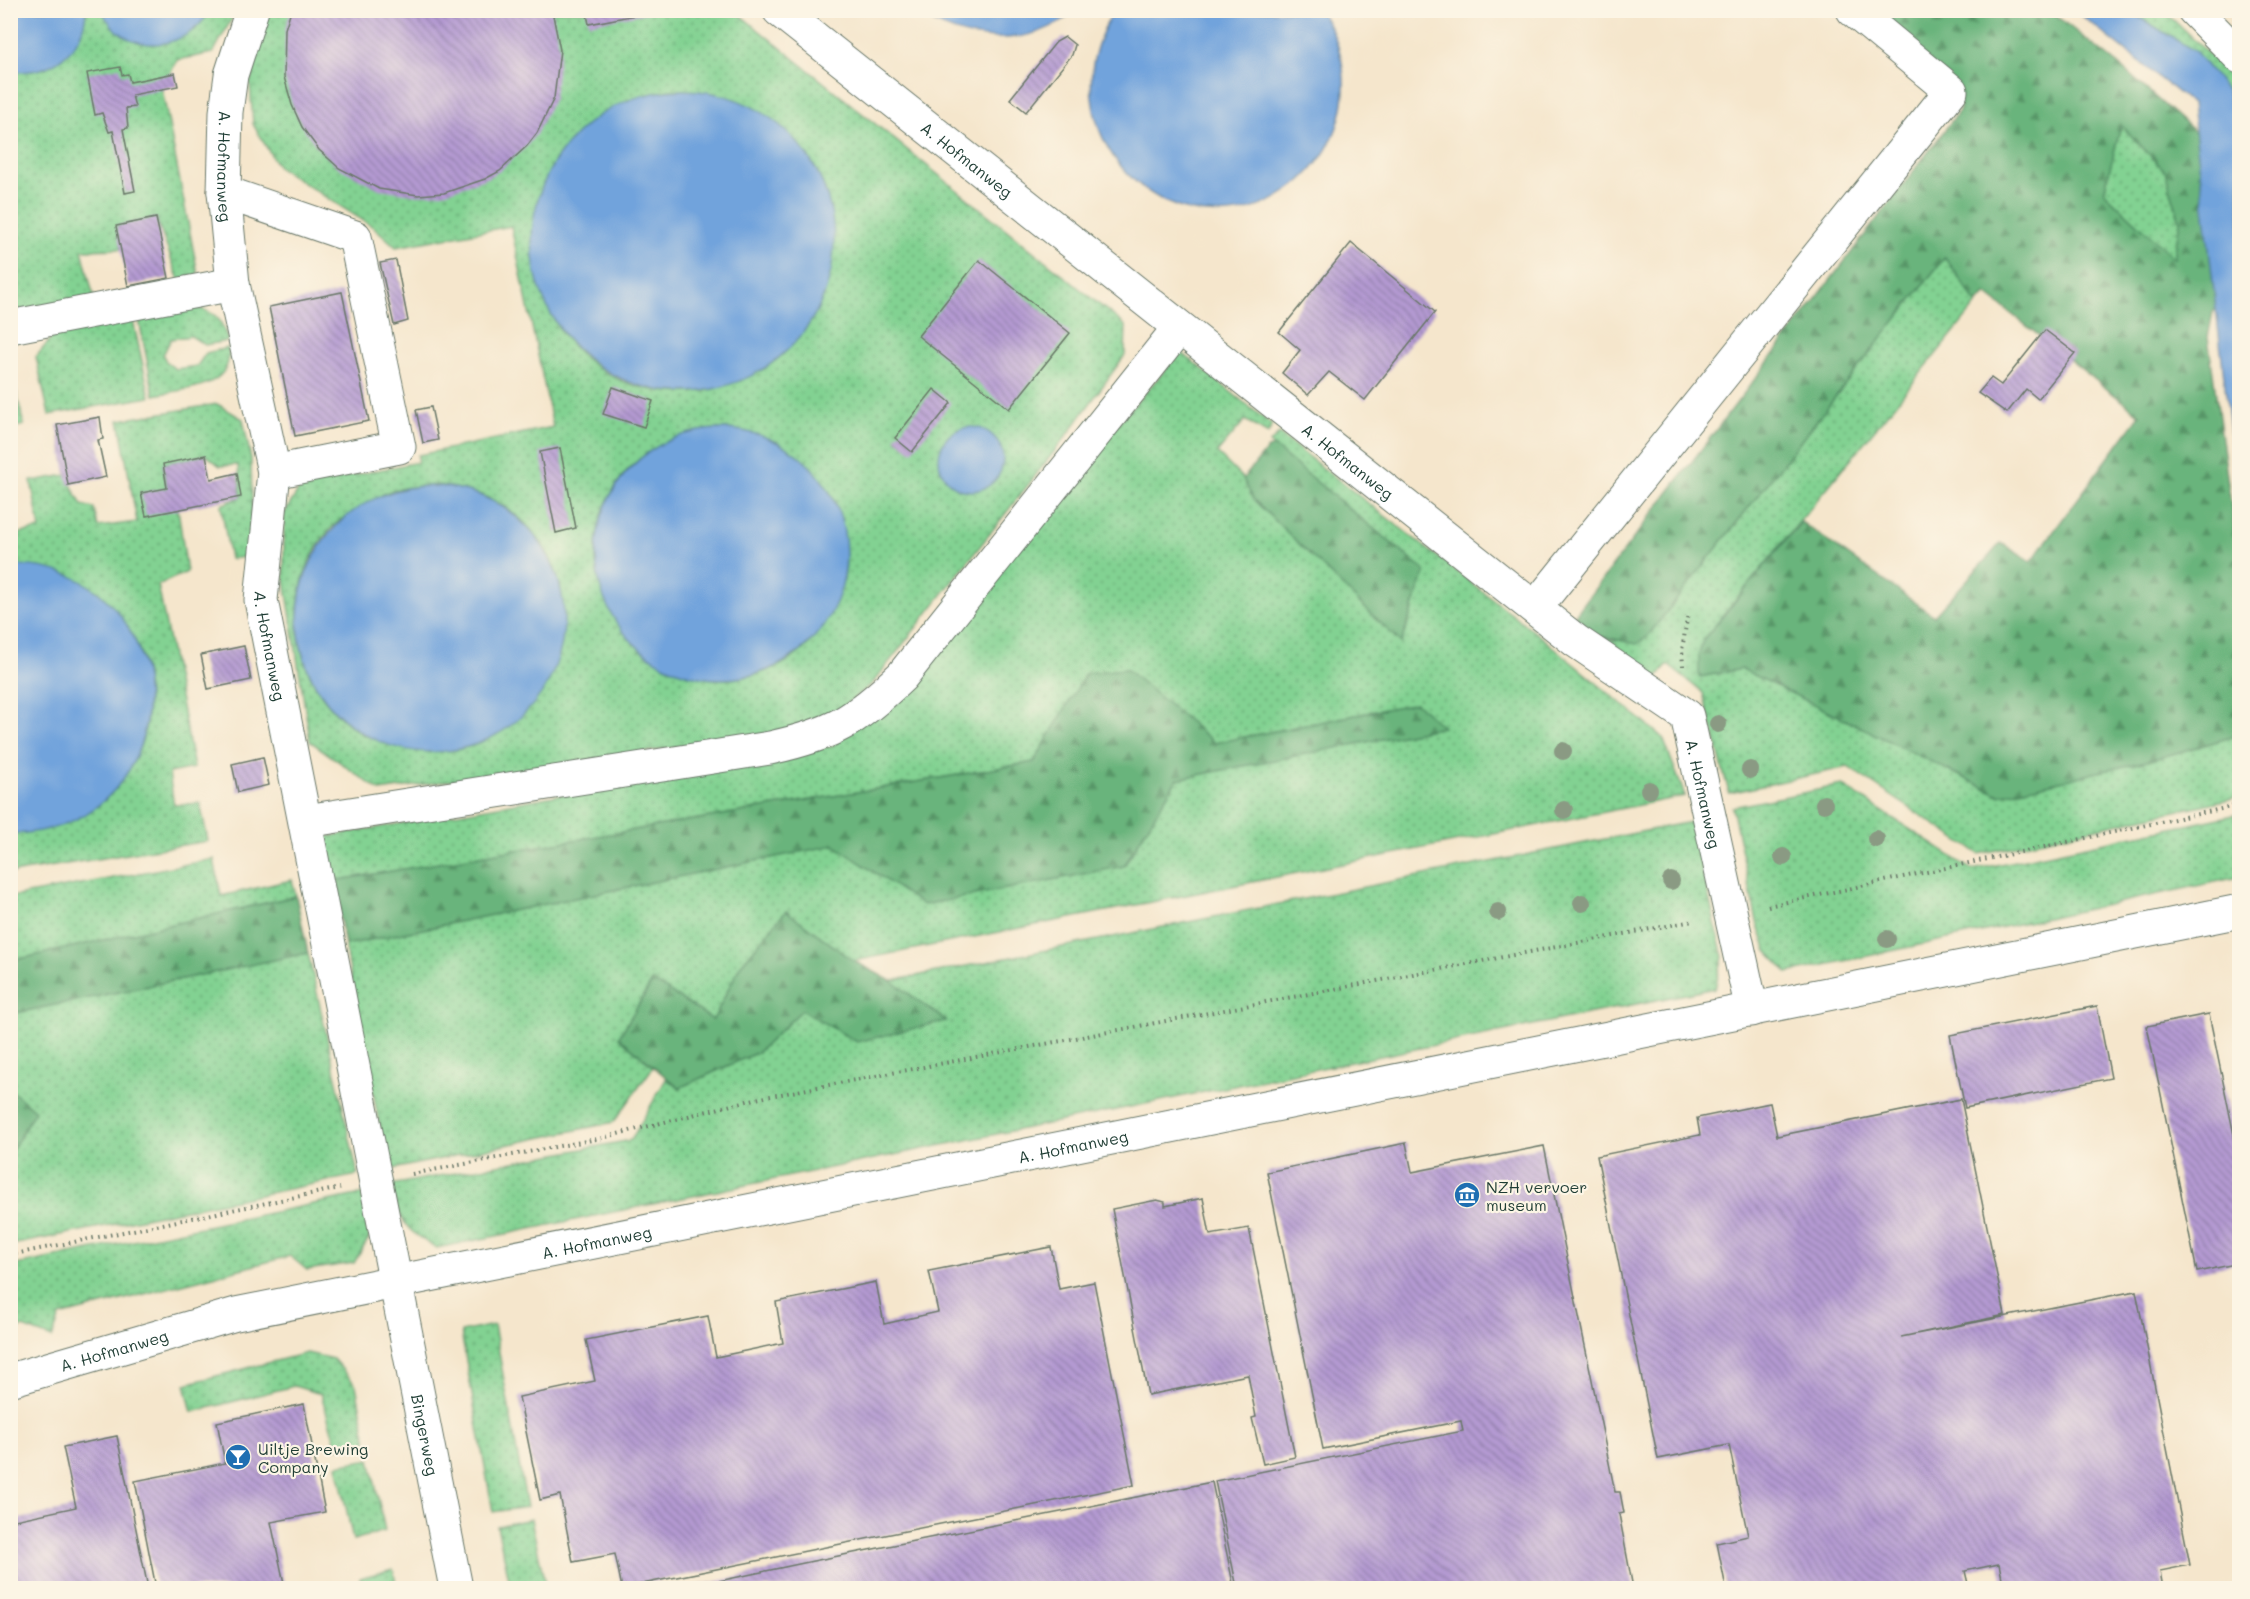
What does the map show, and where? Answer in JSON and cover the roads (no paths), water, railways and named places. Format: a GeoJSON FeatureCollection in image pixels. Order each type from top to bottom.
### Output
{"type":"FeatureCollection","features":[{"type":"Feature","properties":{"kind":"street","name":"A. Hofmanweg"},"geometry":{"type":"LineString","coordinates":[[252,10],[231,75],[226,112],[224,192],[233,284],[274,472],[261,600],[306,821],[320,910],[394,1281]]}},
{"type":"Feature","properties":{"kind":"street","name":"A. Hofmanweg"},"geometry":{"type":"LineString","coordinates":[[779,10],[1576,641],[1686,716],[1752,1010]]}},
{"type":"Feature","properties":{"kind":"street"},"geometry":{"type":"LineString","coordinates":[[1535,608],[1951,91],[1853,10]]}},
{"type":"Feature","properties":{"kind":"street"},"geometry":{"type":"LineString","coordinates":[[2194,10],[2240,57]]}},
{"type":"Feature","properties":{"kind":"street"},"geometry":{"type":"LineString","coordinates":[[224,192],[356,237],[399,447],[274,472]]}},
{"type":"Feature","properties":{"kind":"street"},"geometry":{"type":"LineString","coordinates":[[10,327],[233,284]]}},
{"type":"Feature","properties":{"kind":"street"},"geometry":{"type":"LineString","coordinates":[[306,821],[770,748],[832,731],[863,711],[902,676],[1179,328]]}},
{"type":"Feature","properties":{"kind":"street","name":"A. Hofmanweg"},"geometry":{"type":"LineString","coordinates":[[10,1380],[236,1314],[2240,911]]}},
{"type":"Feature","properties":{"kind":"street","name":"Bingerweg"},"geometry":{"type":"LineString","coordinates":[[394,1281],[456,1588]]}},
{"type":"Feature","properties":{"kind":"water"},"geometry":{"type":"Polygon","coordinates":[[[11,10],[86,11],[79,38],[62,58],[52,65],[39,69],[11,71],[11,10]]]}},
{"type":"Feature","properties":{"kind":"water"},"geometry":{"type":"Polygon","coordinates":[[[102,11],[210,11],[199,25],[186,35],[171,42],[155,44],[140,42],[125,36],[112,26],[102,11]]]}},
{"type":"Feature","properties":{"kind":"water"},"geometry":{"type":"Polygon","coordinates":[[[915,11],[1075,11],[1057,24],[1037,32],[1016,37],[995,38],[974,36],[953,30],[915,11]]]}},
{"type":"Feature","properties":{"kind":"water"},"geometry":{"type":"Polygon","coordinates":[[[1114,11],[1320,11],[1340,52],[1344,82],[1344,97],[1337,127],[1321,157],[1299,182],[1256,207],[1211,213],[1170,203],[1134,180],[1107,146],[1093,105],[1094,59],[1114,11]]]}},
{"type":"Feature","properties":{"kind":"water"},"geometry":{"type":"Polygon","coordinates":[[[2076,11],[2129,11],[2196,52],[2227,91],[2240,134],[2239,505],[2192,104],[2076,11]]]}},
{"type":"Feature","properties":{"kind":"water"},"geometry":{"type":"Polygon","coordinates":[[[668,90],[698,90],[727,96],[754,107],[779,124],[800,145],[817,170],[828,197],[832,211],[834,241],[832,271],[823,299],[809,325],[790,348],[767,367],[741,381],[713,390],[668,392],[639,386],[612,375],[587,358],[566,337],[549,312],[538,285],[532,256],[532,226],[538,197],[549,170],[566,145],[587,124],[612,107],[639,96],[668,90]]]}},
{"type":"Feature","properties":{"kind":"water"},"geometry":{"type":"Polygon","coordinates":[[[971,427],[994,436],[1003,459],[994,482],[971,491],[948,482],[939,459],[948,436],[971,427]]]}},
{"type":"Feature","properties":{"kind":"water"},"geometry":{"type":"Polygon","coordinates":[[[721,429],[757,434],[780,444],[800,457],[818,475],[831,495],[841,518],[846,554],[841,590],[831,613],[818,633],[800,651],[780,664],[757,674],[721,679],[685,674],[662,664],[642,651],[624,633],[611,613],[601,590],[596,554],[601,518],[611,495],[624,475],[642,457],[662,444],[685,434],[721,429]]]}},
{"type":"Feature","properties":{"kind":"water"},"geometry":{"type":"Polygon","coordinates":[[[418,486],[444,486],[470,491],[494,501],[516,516],[534,534],[549,556],[559,580],[564,619],[559,658],[549,682],[534,704],[516,722],[494,737],[470,747],[444,752],[418,752],[392,747],[368,737],[346,722],[328,704],[313,682],[303,658],[298,632],[298,606],[303,580],[313,556],[328,534],[346,516],[368,501],[392,491],[418,486]]]}},
{"type":"Feature","properties":{"kind":"water"},"geometry":{"type":"Polygon","coordinates":[[[11,565],[69,576],[112,605],[138,648],[148,697],[140,746],[115,790],[72,821],[11,834],[11,565]]]}},
{"type":"Feature","properties":{"kind":"place","name":"NZH vervoer museum"},"geometry":{"type":"Point","coordinates":[1467,1195]}},
{"type":"Feature","properties":{"kind":"place","name":"Uiltje Brewing Company"},"geometry":{"type":"Point","coordinates":[238,1457]}}]}
